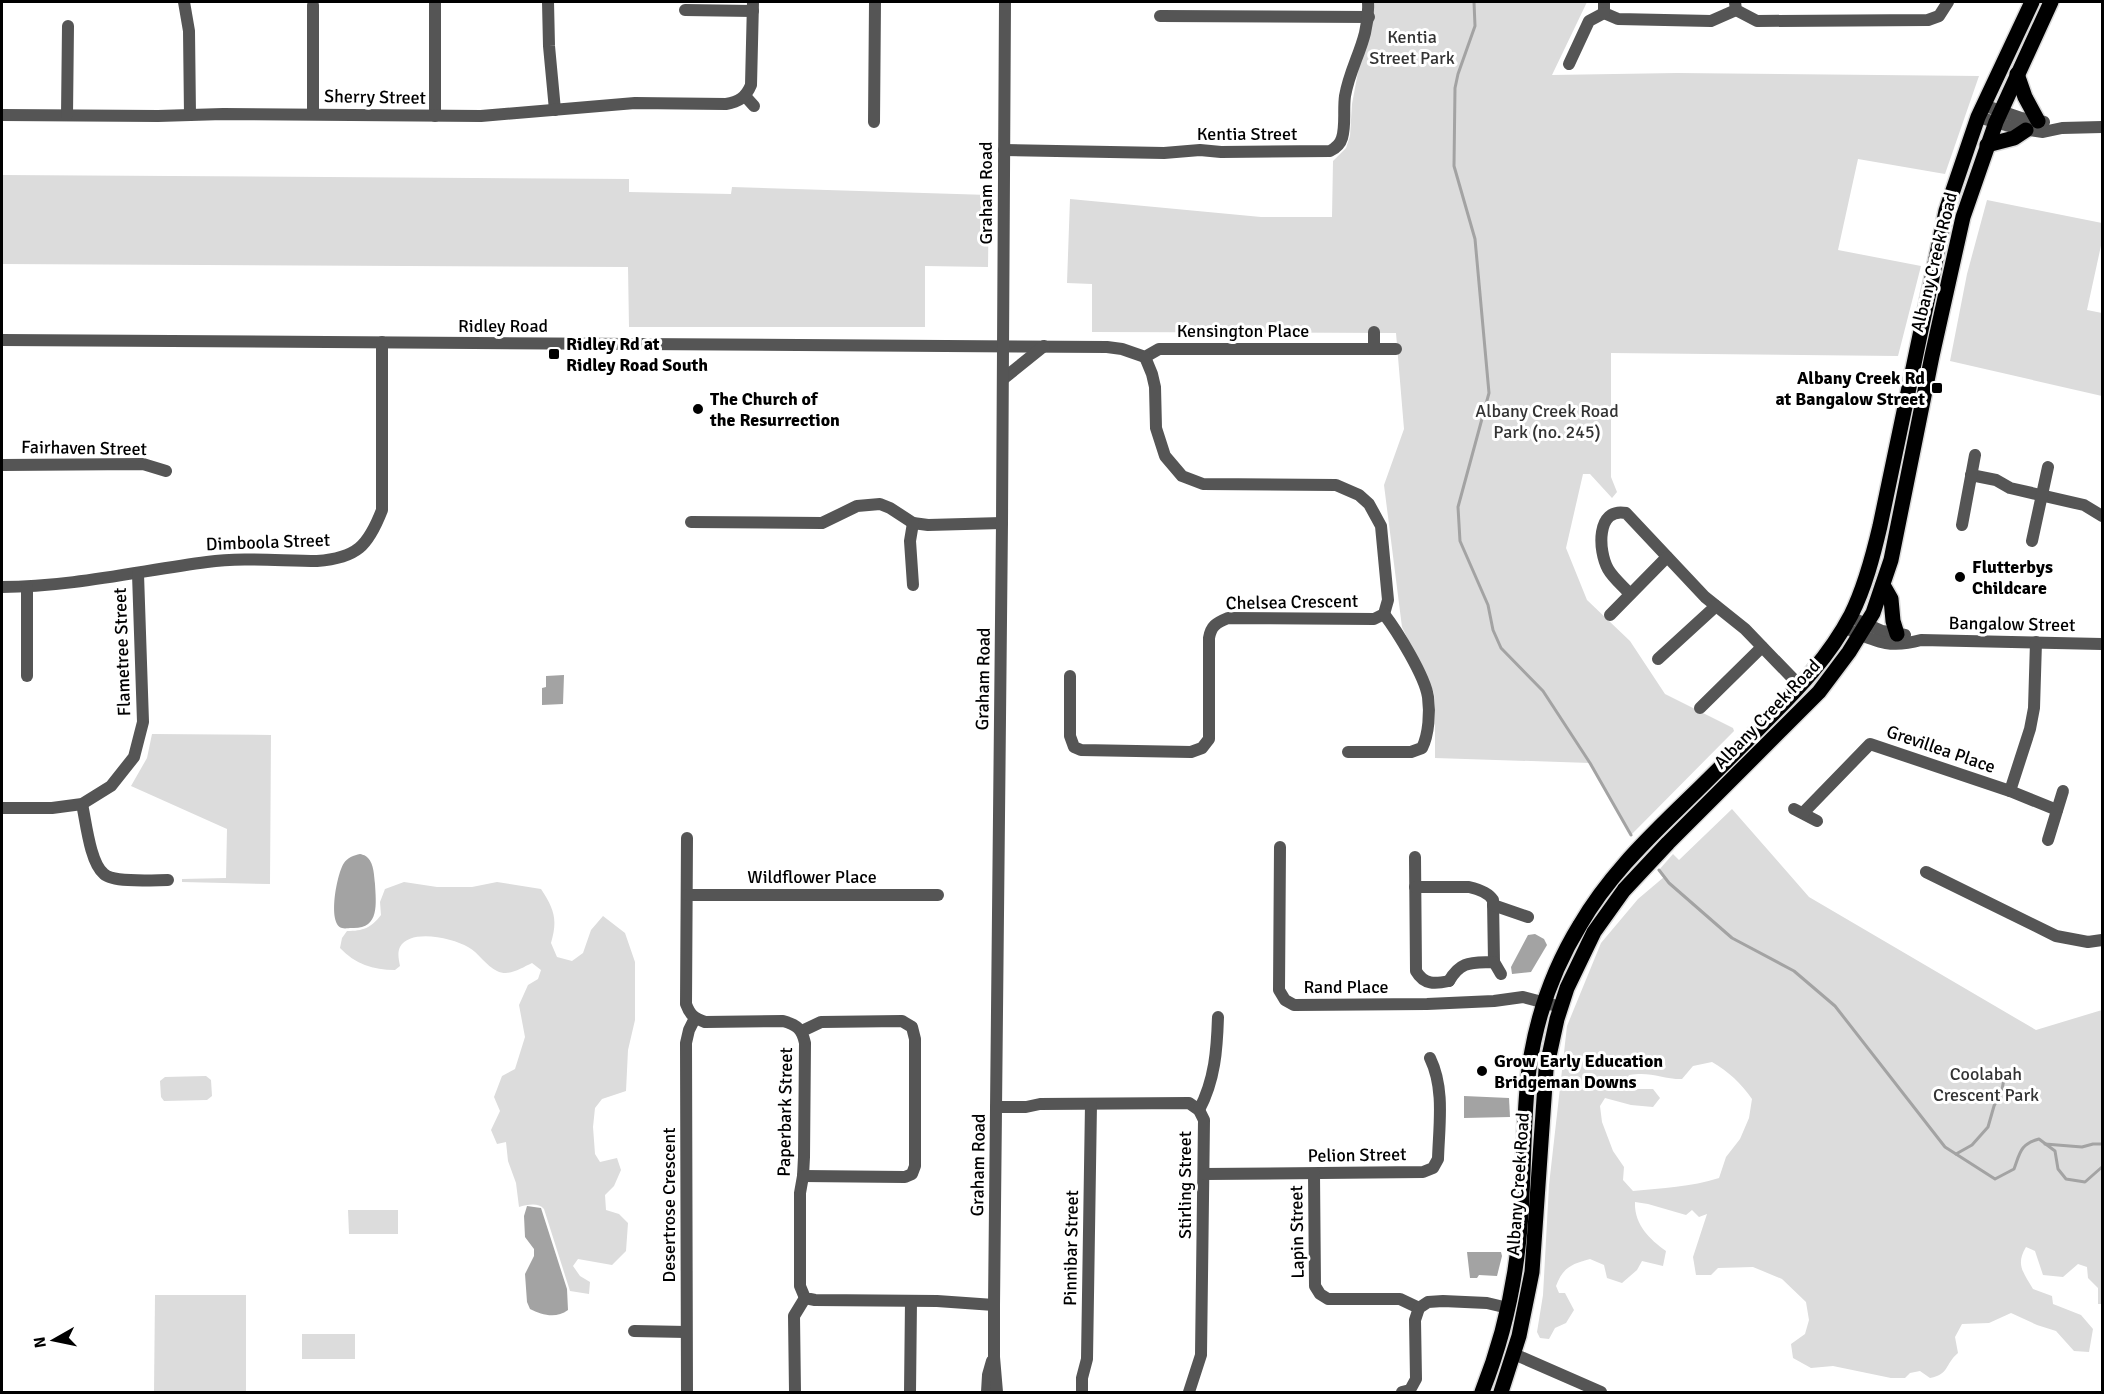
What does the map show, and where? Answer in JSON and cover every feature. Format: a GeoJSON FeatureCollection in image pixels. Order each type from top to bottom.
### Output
{"type":"FeatureCollection","features":[{"type":"Feature","properties":{"kind":"main road","name":"Albany Creek Road"},"geometry":{"type":"LineString","coordinates":[[1482,1392],[1508,1308],[1519,1237],[1530,1068],[1536,1030],[1557,969],[1572,937],[1612,878],[1800,686],[1823,658],[1847,622],[1862,591],[1876,544],[1941,227],[1981,111],[2032,2]]}},
{"type":"Feature","properties":{"kind":"main road","name":"Albany Creek Road"},"geometry":{"type":"LineString","coordinates":[[1502,1392],[1524,1317],[1532,1272],[1546,1070],[1561,1007],[1574,972],[1589,941],[1624,890],[1829,681],[1863,630],[1883,585],[1893,547],[1949,273],[1963,217],[1998,116],[2051,2]]}},
{"type":"Feature","properties":{"kind":"main road"},"geometry":{"type":"LineString","coordinates":[[1987,145],[2014,138],[2032,126],[2017,74]]}},
{"type":"Feature","properties":{"kind":"main road"},"geometry":{"type":"LineString","coordinates":[[1883,585],[1891,599],[1897,634]]}},
{"type":"Feature","properties":{"kind":"street"},"geometry":{"type":"LineString","coordinates":[[184,2],[189,31],[190,115]]}},
{"type":"Feature","properties":{"kind":"street"},"geometry":{"type":"LineString","coordinates":[[435,2],[435,116]]}},
{"type":"Feature","properties":{"kind":"street"},"geometry":{"type":"LineString","coordinates":[[548,2],[549,46],[555,110]]}},
{"type":"Feature","properties":{"kind":"street"},"geometry":{"type":"LineString","coordinates":[[874,122],[875,2]]}},
{"type":"Feature","properties":{"kind":"street","name":"Graham Road"},"geometry":{"type":"LineString","coordinates":[[997,1392],[994,1305],[1004,347],[1005,2]]}},
{"type":"Feature","properties":{"kind":"street","name":"Kentia Street"},"geometry":{"type":"LineString","coordinates":[[1004,150],[1164,153],[1200,150],[1221,152],[1330,151],[1342,140],[1345,95],[1364,40],[1369,17],[1368,2]]}},
{"type":"Feature","properties":{"kind":"street"},"geometry":{"type":"LineString","coordinates":[[1569,64],[1590,21],[1604,7],[1618,19],[1711,21],[1736,6],[1757,21],[1923,21],[1939,16],[1948,2]]}},
{"type":"Feature","properties":{"kind":"street"},"geometry":{"type":"LineString","coordinates":[[313,5],[313,114]]}},
{"type":"Feature","properties":{"kind":"street"},"geometry":{"type":"LineString","coordinates":[[685,10],[753,6],[753,77],[745,96],[754,106]]}},
{"type":"Feature","properties":{"kind":"street"},"geometry":{"type":"LineString","coordinates":[[1160,16],[1369,17]]}},
{"type":"Feature","properties":{"kind":"street"},"geometry":{"type":"LineString","coordinates":[[67,115],[68,26]]}},
{"type":"Feature","properties":{"kind":"street","name":"Sherry Street"},"geometry":{"type":"LineString","coordinates":[[2,115],[508,115],[635,103],[726,104],[745,96]]}},
{"type":"Feature","properties":{"kind":"street"},"geometry":{"type":"LineString","coordinates":[[1981,111],[2032,126],[2103,127]]}},
{"type":"Feature","properties":{"kind":"street"},"geometry":{"type":"LineString","coordinates":[[1374,332],[1374,349]]}},
{"type":"Feature","properties":{"kind":"street","name":"Ridley Road"},"geometry":{"type":"LineString","coordinates":[[2,340],[1004,347]]}},
{"type":"Feature","properties":{"kind":"street","name":"Dimboola Street"},"geometry":{"type":"LineString","coordinates":[[2,587],[27,587],[138,573],[209,561],[333,560],[351,553],[366,543],[373,534],[382,510],[382,342]]}},
{"type":"Feature","properties":{"kind":"street"},"geometry":{"type":"LineString","coordinates":[[1003,379],[1044,346]]}},
{"type":"Feature","properties":{"kind":"street"},"geometry":{"type":"LineString","coordinates":[[1004,347],[1107,347],[1122,349],[1145,357]]}},
{"type":"Feature","properties":{"kind":"street","name":"Kensington Place"},"geometry":{"type":"LineString","coordinates":[[1145,357],[1159,349],[1396,349]]}},
{"type":"Feature","properties":{"kind":"street","name":"Chelsea Crescent"},"geometry":{"type":"LineString","coordinates":[[1070,676],[1070,736],[1074,747],[1081,750],[1191,752],[1203,748],[1209,740],[1209,638],[1211,629],[1217,622],[1228,618],[1374,619],[1384,614],[1388,600],[1381,526],[1369,504],[1359,495],[1336,485],[1203,484],[1182,476],[1165,456],[1156,428],[1155,387],[1145,357]]}},
{"type":"Feature","properties":{"kind":"street"},"geometry":{"type":"LineString","coordinates":[[1962,525],[1975,455]]}},
{"type":"Feature","properties":{"kind":"street","name":"Fairhaven Street"},"geometry":{"type":"LineString","coordinates":[[2,465],[143,464],[166,471]]}},
{"type":"Feature","properties":{"kind":"street"},"geometry":{"type":"LineString","coordinates":[[2032,541],[2048,467]]}},
{"type":"Feature","properties":{"kind":"street"},"geometry":{"type":"LineString","coordinates":[[1971,475],[1996,480],[2010,488],[2084,505],[2103,516]]}},
{"type":"Feature","properties":{"kind":"street"},"geometry":{"type":"LineString","coordinates":[[691,522],[822,523],[856,506],[879,504],[890,508],[913,524],[1002,523]]}},
{"type":"Feature","properties":{"kind":"street"},"geometry":{"type":"LineString","coordinates":[[1630,594],[1609,572],[1604,562],[1600,537],[1604,523],[1611,515],[1620,512],[1626,513],[1705,597],[1745,629],[1800,686]]}},
{"type":"Feature","properties":{"kind":"street"},"geometry":{"type":"LineString","coordinates":[[913,524],[910,541],[913,585]]}},
{"type":"Feature","properties":{"kind":"street"},"geometry":{"type":"LineString","coordinates":[[1610,615],[1667,557]]}},
{"type":"Feature","properties":{"kind":"street","name":"Flametree Street"},"geometry":{"type":"LineString","coordinates":[[2,808],[52,808],[82,804],[111,786],[134,757],[143,722],[138,573]]}},
{"type":"Feature","properties":{"kind":"street"},"geometry":{"type":"LineString","coordinates":[[27,587],[27,676]]}},
{"type":"Feature","properties":{"kind":"street"},"geometry":{"type":"LineString","coordinates":[[1658,659],[1716,606]]}},
{"type":"Feature","properties":{"kind":"street"},"geometry":{"type":"LineString","coordinates":[[1348,752],[1411,752],[1422,748],[1427,738],[1428,697],[1424,684],[1395,629],[1384,614]]}},
{"type":"Feature","properties":{"kind":"street","name":"Bangalow Street"},"geometry":{"type":"LineString","coordinates":[[1847,622],[1889,645],[1902,645],[1921,640]]}},
{"type":"Feature","properties":{"kind":"street","name":"Bangalow Street"},"geometry":{"type":"LineString","coordinates":[[1863,630],[1897,634],[1921,640],[2103,644]]}},
{"type":"Feature","properties":{"kind":"street"},"geometry":{"type":"LineString","coordinates":[[2010,791],[2030,729],[2034,708],[2036,642]]}},
{"type":"Feature","properties":{"kind":"street"},"geometry":{"type":"LineString","coordinates":[[1700,708],[1762,647]]}},
{"type":"Feature","properties":{"kind":"street","name":"Grevillea Place"},"geometry":{"type":"LineString","coordinates":[[1816,821],[1798,811],[1870,744],[2010,791],[2057,810]]}},
{"type":"Feature","properties":{"kind":"street"},"geometry":{"type":"LineString","coordinates":[[2048,840],[2063,791]]}},
{"type":"Feature","properties":{"kind":"street"},"geometry":{"type":"LineString","coordinates":[[82,804],[96,864],[105,876],[117,879],[168,880]]}},
{"type":"Feature","properties":{"kind":"street"},"geometry":{"type":"LineString","coordinates":[[687,838],[686,1004],[689,1012],[695,1018]]}},
{"type":"Feature","properties":{"kind":"street","name":"Rand Place"},"geometry":{"type":"LineString","coordinates":[[1280,847],[1279,990],[1285,1000],[1294,1005],[1455,1003],[1523,997],[1561,1007]]}},
{"type":"Feature","properties":{"kind":"street"},"geometry":{"type":"LineString","coordinates":[[1415,857],[1416,971],[1428,982],[1449,981]]}},
{"type":"Feature","properties":{"kind":"street"},"geometry":{"type":"LineString","coordinates":[[1926,873],[2056,936],[2088,942],[2103,940]]}},
{"type":"Feature","properties":{"kind":"street"},"geometry":{"type":"LineString","coordinates":[[1415,887],[1478,889],[1490,895],[1493,905],[1494,962],[1501,974]]}},
{"type":"Feature","properties":{"kind":"street","name":"Wildflower Place"},"geometry":{"type":"LineString","coordinates":[[687,895],[938,895]]}},
{"type":"Feature","properties":{"kind":"street"},"geometry":{"type":"LineString","coordinates":[[1493,905],[1528,917]]}},
{"type":"Feature","properties":{"kind":"street"},"geometry":{"type":"LineString","coordinates":[[1449,981],[1463,965],[1494,962]]}},
{"type":"Feature","properties":{"kind":"street"},"geometry":{"type":"LineString","coordinates":[[1449,981],[1455,995],[1455,1003]]}},
{"type":"Feature","properties":{"kind":"street"},"geometry":{"type":"LineString","coordinates":[[1200,1110],[1207,1096],[1214,1069],[1218,1017]]}},
{"type":"Feature","properties":{"kind":"street","name":"Paperbark Street"},"geometry":{"type":"LineString","coordinates":[[695,1018],[705,1022],[783,1021],[795,1024],[802,1031],[805,1043],[803,1176],[800,1193],[800,1286],[805,1298]]}},
{"type":"Feature","properties":{"kind":"street","name":"Desertrose Crescent"},"geometry":{"type":"LineString","coordinates":[[687,1392],[686,1043],[695,1018]]}},
{"type":"Feature","properties":{"kind":"street"},"geometry":{"type":"LineString","coordinates":[[802,1031],[820,1022],[902,1021],[912,1028],[915,1039],[915,1166],[912,1174],[905,1177],[803,1176]]}},
{"type":"Feature","properties":{"kind":"street","name":"Pelion Street"},"geometry":{"type":"LineString","coordinates":[[1204,1174],[1423,1172],[1433,1168],[1438,1159],[1440,1085],[1430,1058]]}},
{"type":"Feature","properties":{"kind":"street","name":"Stirling Street"},"geometry":{"type":"LineString","coordinates":[[996,1107],[1190,1103],[1200,1110],[1204,1120],[1201,1355],[1189,1392]]}},
{"type":"Feature","properties":{"kind":"street","name":"Pinnibar Street"},"geometry":{"type":"LineString","coordinates":[[1082,1392],[1082,1378],[1087,1359],[1090,1104]]}},
{"type":"Feature","properties":{"kind":"street","name":"Lapin Street"},"geometry":{"type":"LineString","coordinates":[[1314,1174],[1315,1286],[1320,1294],[1328,1299],[1400,1299],[1419,1308]]}},
{"type":"Feature","properties":{"kind":"street"},"geometry":{"type":"LineString","coordinates":[[795,1392],[794,1316],[805,1298],[994,1305]]}},
{"type":"Feature","properties":{"kind":"street"},"geometry":{"type":"LineString","coordinates":[[910,1392],[911,1301]]}},
{"type":"Feature","properties":{"kind":"street"},"geometry":{"type":"LineString","coordinates":[[1402,1392],[1410,1390],[1416,1379],[1415,1320],[1419,1308],[1428,1302],[1436,1301],[1487,1303],[1508,1308]]}},
{"type":"Feature","properties":{"kind":"street"},"geometry":{"type":"LineString","coordinates":[[634,1331],[686,1332]]}},
{"type":"Feature","properties":{"kind":"street"},"geometry":{"type":"LineString","coordinates":[[1514,1354],[1601,1392]]}},
{"type":"Feature","properties":{"kind":"street","name":"Graham Road"},"geometry":{"type":"LineString","coordinates":[[987,1392],[988,1376],[994,1357]]}},
{"type":"Feature","properties":{"kind":"green space"},"geometry":{"type":"Polygon","coordinates":[[[1371,2],[1587,2],[1552,75],[1677,73],[1979,76],[1945,174],[1858,159],[1838,250],[1921,266],[1898,356],[1611,353],[1611,477],[1617,492],[1612,498],[1590,474],[1583,474],[1566,548],[1587,600],[1630,641],[1665,694],[1733,728],[1734,731],[1631,835],[1590,763],[1435,758],[1434,693],[1402,627],[1384,485],[1404,429],[1396,333],[1092,332],[1092,284],[1067,283],[1070,199],[1261,217],[1332,217],[1333,161],[1346,148],[1350,136],[1352,104],[1371,2]]]}},
{"type":"Feature","properties":{"kind":"green space"},"geometry":{"type":"Polygon","coordinates":[[[2,175],[629,179],[629,192],[731,194],[732,187],[989,195],[988,267],[925,266],[925,327],[629,327],[628,267],[2,264],[2,175]]]}},
{"type":"Feature","properties":{"kind":"green space"},"geometry":{"type":"Polygon","coordinates":[[[1987,200],[2102,223],[2102,241],[2087,310],[2102,313],[2102,396],[1950,361],[1967,274],[1987,200]]]}},
{"type":"Feature","properties":{"kind":"green space"},"geometry":{"type":"Polygon","coordinates":[[[152,734],[271,735],[270,884],[182,882],[182,879],[226,878],[227,829],[131,786],[147,758],[152,734]]]}},
{"type":"Feature","properties":{"kind":"green space","name":"Coolabah Crescent Park"},"geometry":{"type":"Polygon","coordinates":[[[1732,809],[1809,897],[2036,1030],[2102,1010],[2102,1304],[2098,1304],[2098,1288],[2088,1278],[2087,1267],[2078,1264],[2063,1277],[2043,1275],[2035,1251],[2026,1247],[2021,1259],[2022,1269],[2033,1289],[2052,1296],[2053,1304],[2081,1315],[2093,1329],[2089,1352],[2074,1351],[2056,1331],[2011,1313],[1989,1323],[1962,1324],[1955,1337],[1958,1353],[1941,1374],[1930,1378],[1920,1371],[1910,1373],[1905,1378],[1891,1378],[1833,1366],[1811,1368],[1793,1358],[1791,1344],[1805,1334],[1809,1320],[1806,1302],[1782,1279],[1753,1267],[1718,1268],[1711,1275],[1696,1275],[1693,1257],[1707,1214],[1699,1217],[1692,1210],[1686,1215],[1635,1202],[1640,1224],[1666,1251],[1663,1266],[1642,1261],[1637,1270],[1622,1283],[1607,1278],[1604,1265],[1590,1259],[1573,1265],[1565,1270],[1556,1286],[1559,1293],[1565,1293],[1574,1310],[1566,1323],[1555,1328],[1549,1339],[1540,1338],[1537,1332],[1543,1295],[1549,1185],[1567,1026],[1601,943],[1638,899],[1664,877],[1659,870],[1673,854],[1679,860],[1732,809]],[[1712,1062],[1693,1066],[1682,1079],[1644,1074],[1629,1075],[1623,1085],[1637,1089],[1653,1089],[1660,1098],[1653,1107],[1631,1105],[1605,1098],[1600,1106],[1602,1122],[1613,1151],[1624,1167],[1623,1180],[1633,1191],[1687,1185],[1719,1178],[1726,1157],[1740,1139],[1749,1118],[1752,1099],[1739,1083],[1712,1062]]]}},
{"type":"Feature","properties":{"kind":"green space"},"geometry":{"type":"Polygon","coordinates":[[[404,882],[437,887],[472,887],[497,882],[541,889],[554,914],[551,943],[557,957],[572,961],[583,953],[591,930],[603,916],[625,933],[635,962],[635,1020],[628,1050],[626,1091],[602,1099],[595,1108],[593,1127],[595,1154],[600,1162],[617,1158],[621,1170],[614,1186],[605,1195],[606,1210],[619,1214],[628,1223],[626,1251],[612,1265],[578,1259],[573,1266],[580,1276],[590,1282],[589,1294],[570,1291],[544,1209],[536,1205],[519,1207],[506,1142],[497,1144],[491,1130],[500,1111],[494,1097],[502,1076],[515,1069],[525,1037],[519,1005],[528,985],[538,979],[541,970],[532,963],[515,971],[501,973],[489,966],[468,947],[432,936],[422,936],[405,941],[400,947],[398,957],[400,966],[395,970],[379,969],[358,962],[340,948],[342,938],[347,931],[362,929],[374,923],[381,915],[380,902],[385,889],[404,882]]]}},
{"type":"Feature","properties":{"kind":"green space"},"geometry":{"type":"Polygon","coordinates":[[[206,1076],[211,1080],[212,1096],[207,1100],[164,1101],[161,1097],[160,1081],[165,1077],[206,1076]]]}},
{"type":"Feature","properties":{"kind":"green space"},"geometry":{"type":"Polygon","coordinates":[[[348,1210],[398,1210],[398,1234],[349,1234],[348,1210]]]}},
{"type":"Feature","properties":{"kind":"green space"},"geometry":{"type":"Polygon","coordinates":[[[155,1295],[246,1295],[246,1392],[154,1392],[155,1295]]]}},
{"type":"Feature","properties":{"kind":"green space"},"geometry":{"type":"Polygon","coordinates":[[[302,1334],[355,1334],[355,1359],[302,1359],[302,1334]]]}},
{"type":"Feature","properties":{"kind":"shaded area"},"geometry":{"type":"Polygon","coordinates":[[[564,675],[563,704],[542,705],[542,688],[546,687],[546,676],[564,675]]]}},
{"type":"Feature","properties":{"kind":"shaded area"},"geometry":{"type":"Polygon","coordinates":[[[360,854],[368,858],[373,867],[376,907],[372,920],[368,924],[361,927],[343,928],[337,924],[334,908],[341,868],[345,861],[360,854]]]}},
{"type":"Feature","properties":{"kind":"shaded area"},"geometry":{"type":"Polygon","coordinates":[[[1535,934],[1544,939],[1547,945],[1531,972],[1512,974],[1511,967],[1528,935],[1535,934]]]}},
{"type":"Feature","properties":{"kind":"shaded area"},"geometry":{"type":"Polygon","coordinates":[[[1464,1096],[1509,1098],[1510,1117],[1464,1118],[1464,1096]]]}},
{"type":"Feature","properties":{"kind":"shaded area"},"geometry":{"type":"Polygon","coordinates":[[[527,1206],[541,1208],[567,1289],[568,1310],[563,1313],[544,1314],[530,1309],[527,1302],[525,1274],[534,1256],[534,1249],[525,1237],[524,1216],[527,1206]]]}},
{"type":"Feature","properties":{"kind":"shaded area"},"geometry":{"type":"Polygon","coordinates":[[[1467,1252],[1501,1252],[1497,1276],[1479,1275],[1477,1278],[1470,1278],[1467,1252]]]}},
{"type":"Feature","properties":{"kind":"waterway"},"geometry":{"type":"LineString","coordinates":[[1474,2],[1475,26],[1455,88],[1454,166],[1475,239],[1489,393],[1458,507],[1460,541],[1488,605],[1493,630],[1501,648],[1543,691],[1590,763],[1631,835]]}},
{"type":"Feature","properties":{"kind":"waterway"},"geometry":{"type":"LineString","coordinates":[[1659,870],[1669,883],[1732,938],[1794,971],[1835,1006],[1945,1147],[1995,1179],[2014,1169],[2024,1146],[2039,1139],[2055,1151],[2058,1169],[2066,1179],[2085,1182],[2102,1167]]}},
{"type":"Feature","properties":{"kind":"waterway"},"geometry":{"type":"LineString","coordinates":[[1956,1154],[1972,1145],[1988,1127],[1994,1106],[2002,1090],[2005,1073]]}},
{"type":"Feature","properties":{"kind":"waterway"},"geometry":{"type":"LineString","coordinates":[[2045,1144],[2082,1147],[2102,1144]]}},
{"type":"Feature","properties":{"kind":"place","name":"Ridley Rd at Ridley Road South"},"geometry":{"type":"Point","coordinates":[554,354]}},
{"type":"Feature","properties":{"kind":"place","name":"Albany Creek Rd at Bangalow Street"},"geometry":{"type":"Point","coordinates":[1937,388]}},
{"type":"Feature","properties":{"kind":"place","name":"The Church of the Resurrection"},"geometry":{"type":"Point","coordinates":[698,409]}},
{"type":"Feature","properties":{"kind":"place","name":"Flutterbys Childcare"},"geometry":{"type":"Point","coordinates":[1960,577]}},
{"type":"Feature","properties":{"kind":"place","name":"Grow Early Education Bridgeman Downs"},"geometry":{"type":"Point","coordinates":[1482,1071]}},
{"type":"Feature","properties":{"kind":"park label","name":"Kentia Street Park"},"geometry":{"type":"Point","coordinates":[1412,47]}},
{"type":"Feature","properties":{"kind":"park label","name":"Albany Creek Road Park (no. 245)"},"geometry":{"type":"Point","coordinates":[1547,421]}}]}
